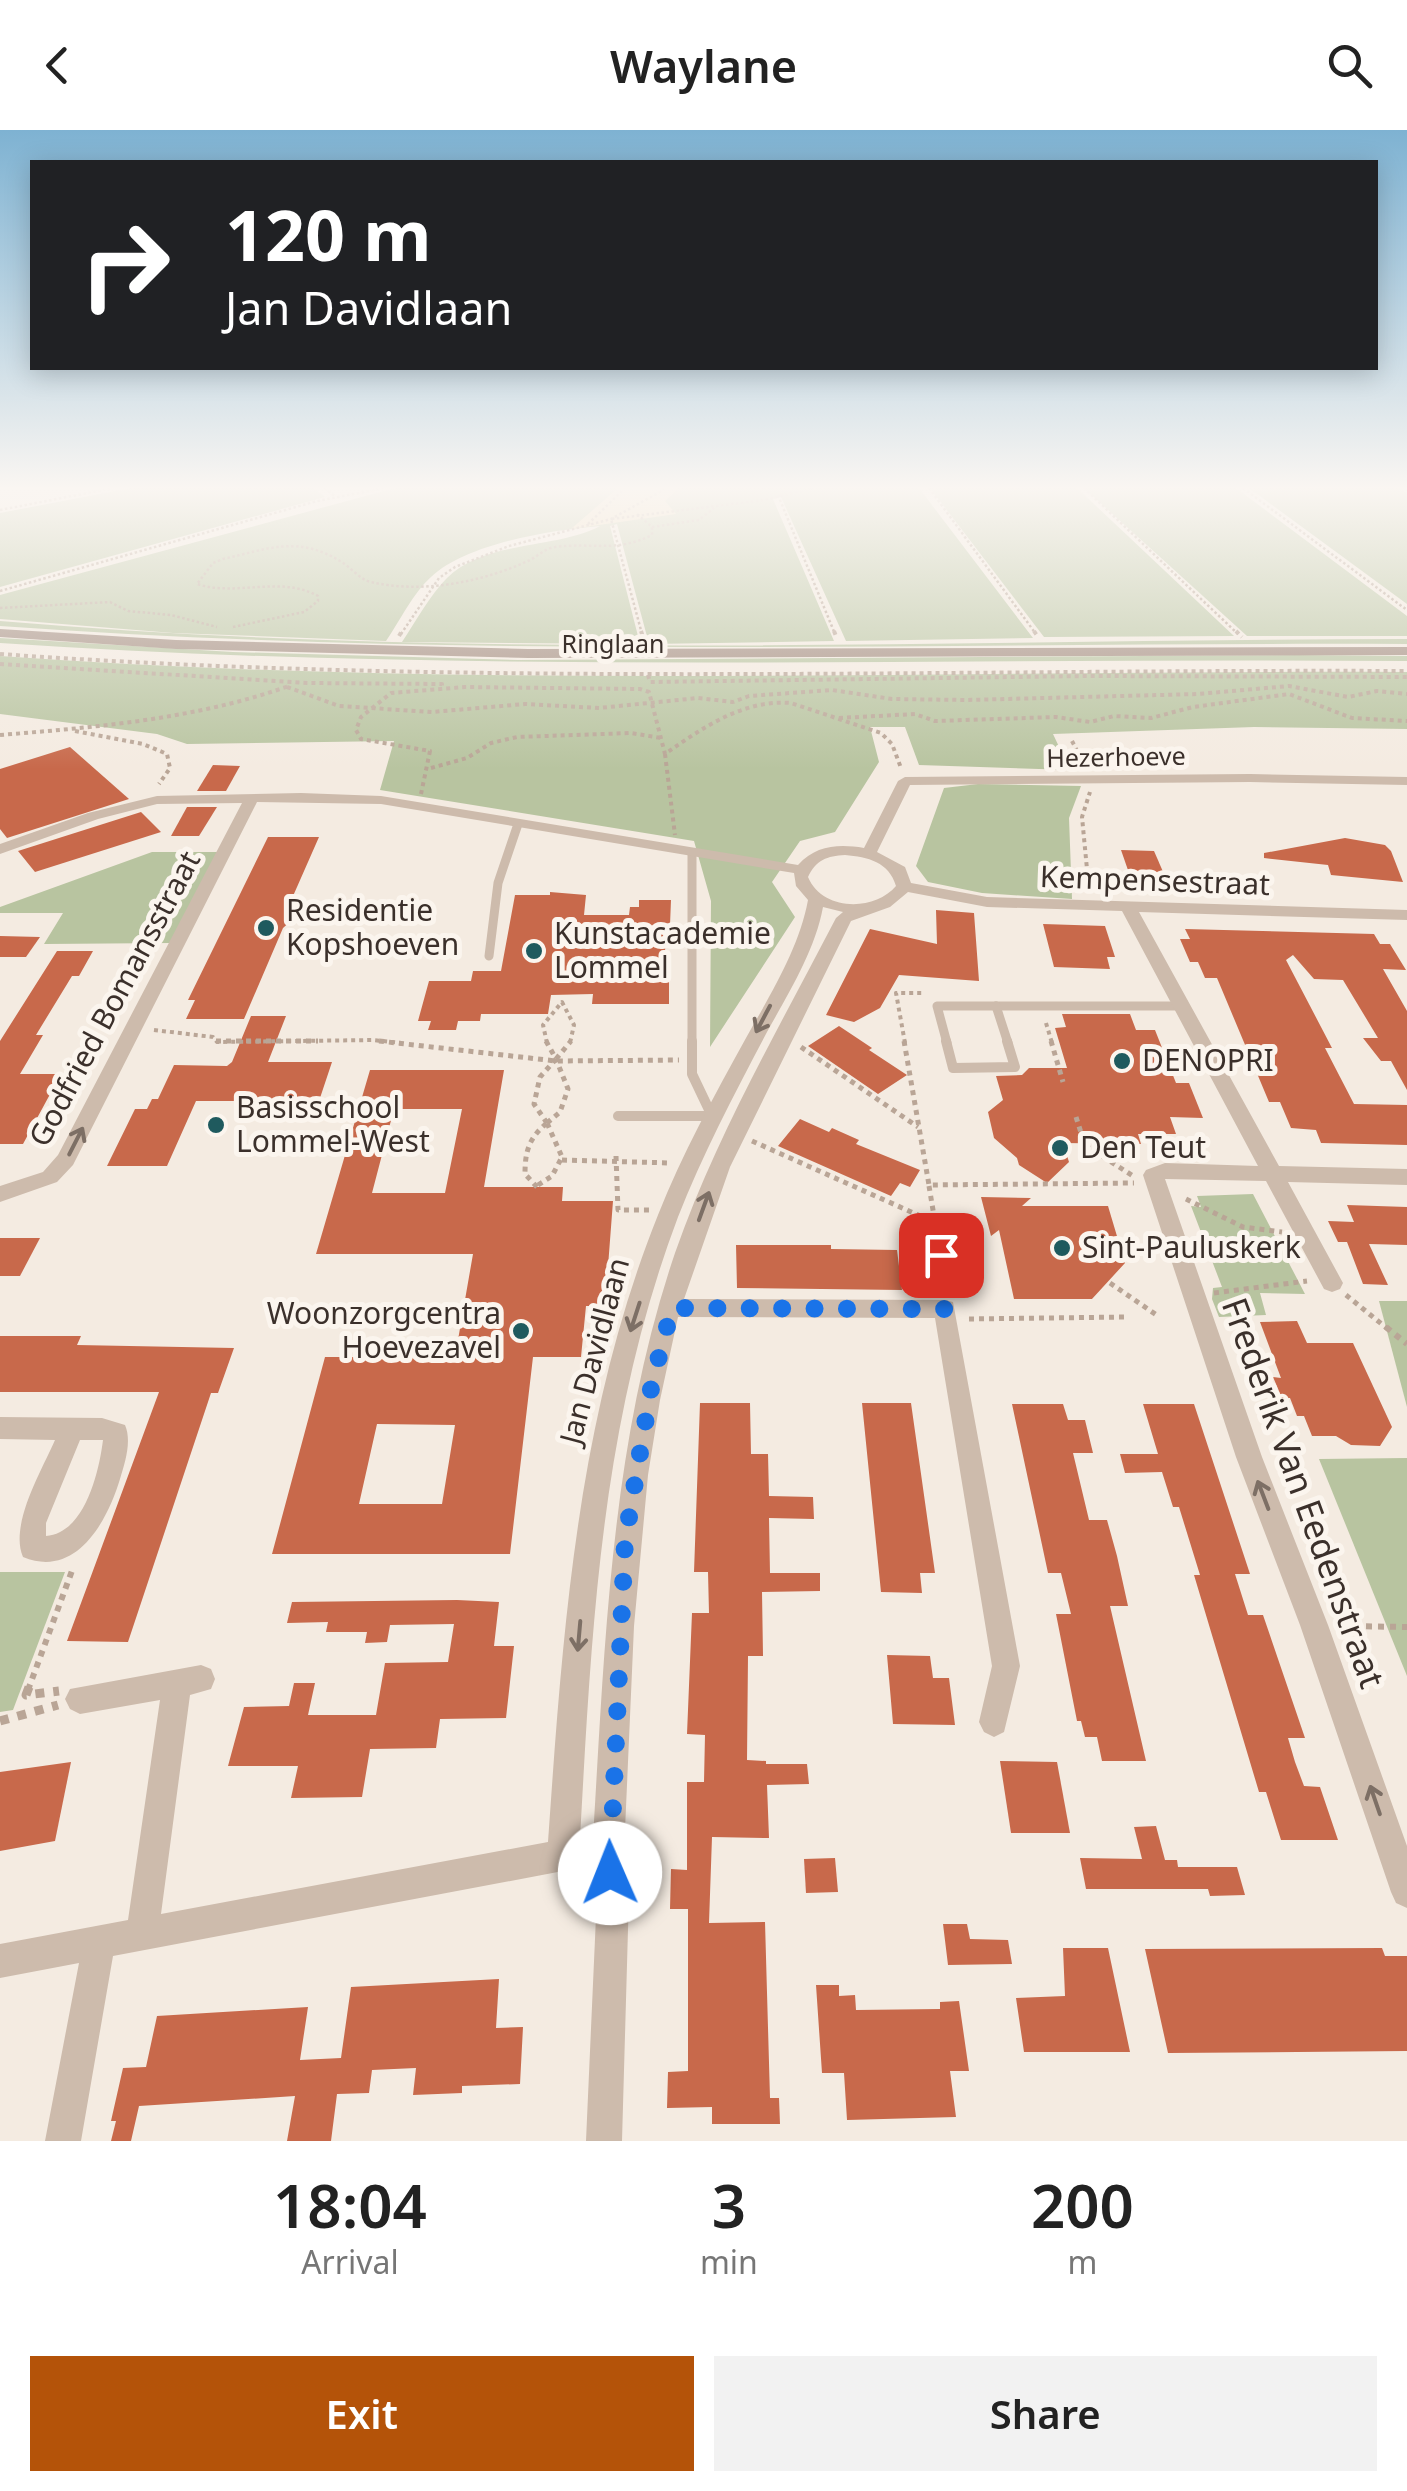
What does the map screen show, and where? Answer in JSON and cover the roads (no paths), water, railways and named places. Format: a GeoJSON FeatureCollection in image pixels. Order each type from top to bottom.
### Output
{"type":"FeatureCollection","features":[{"type":"Feature","properties":{"kind":"main road","name":"Ringlaan"},"geometry":{"type":"LineString","coordinates":[[0,634],[280,650],[532,655],[1407,652]]}},
{"type":"Feature","properties":{"kind":"main road","name":"Ringlaan"},"geometry":{"type":"LineString","coordinates":[[0,648],[246,663],[447,668],[1407,666]]}},
{"type":"Feature","properties":{"kind":"street","name":"Hezerhoeve"},"geometry":{"type":"LineString","coordinates":[[868,853],[905,781],[1407,781]]}},
{"type":"Feature","properties":{"kind":"street","name":"Godfried Bomansstraat"},"geometry":{"type":"LineString","coordinates":[[0,1194],[50,1177],[66,1160],[252,798]]}},
{"type":"Feature","properties":{"kind":"street"},"geometry":{"type":"LineString","coordinates":[[0,849],[93,816],[157,800],[380,800],[802,870],[828,853],[868,853],[892,863],[904,878],[904,886],[889,902],[858,909],[816,899],[802,885],[802,870]]}},
{"type":"Feature","properties":{"kind":"street","name":"Kempensestraat"},"geometry":{"type":"LineString","coordinates":[[904,886],[987,902],[1407,916]]}},
{"type":"Feature","properties":{"kind":"street","name":"Jan Davidlaan"},"geometry":{"type":"LineString","coordinates":[[563,1855],[588,1538],[600,1453],[628,1336],[668,1211],[712,1116],[793,963],[811,925],[816,899]]}},
{"type":"Feature","properties":{"kind":"street","name":"Jan Davidlaan"},"geometry":{"type":"LineString","coordinates":[[604,2141],[613,1894],[608,1853],[625,1541],[652,1383],[684,1258],[734,1133],[844,918],[858,909]]}},
{"type":"Feature","properties":{"kind":"street"},"geometry":{"type":"LineString","coordinates":[[1129,909],[1331,1281]]}},
{"type":"Feature","properties":{"kind":"street"},"geometry":{"type":"LineString","coordinates":[[793,963],[818,969]]}},
{"type":"Feature","properties":{"kind":"street"},"geometry":{"type":"LineString","coordinates":[[734,1076],[759,1083]]}},
{"type":"Feature","properties":{"kind":"street","name":"Frederik Van Eedenstraat"},"geometry":{"type":"LineString","coordinates":[[1273,1173],[1165,1171],[1153,1175],[1150,1183],[1195,1296],[1249,1458],[1314,1625],[1407,1892]]}},
{"type":"Feature","properties":{"kind":"street"},"geometry":{"type":"LineString","coordinates":[[1273,1173],[1407,1177]]}},
{"type":"Feature","properties":{"kind":"street","name":"Jan Davidlaan"},"geometry":{"type":"LineString","coordinates":[[672,1308],[946,1309],[1006,1666],[994,1722]]}},
{"type":"Feature","properties":{"kind":"street"},"geometry":{"type":"LineString","coordinates":[[0,1428],[72,1430],[116,1432],[115,1451],[88,1524],[72,1544],[50,1554],[32,1548],[34,1523],[72,1430]]}},
{"type":"Feature","properties":{"kind":"street"},"geometry":{"type":"LineString","coordinates":[[588,1538],[625,1541]]}},
{"type":"Feature","properties":{"kind":"street"},"geometry":{"type":"LineString","coordinates":[[80,1699],[189,1681],[142,1935]]}},
{"type":"Feature","properties":{"kind":"street"},"geometry":{"type":"LineString","coordinates":[[0,1961],[563,1855],[608,1853]]}},
{"type":"Feature","properties":{"kind":"street"},"geometry":{"type":"LineString","coordinates":[[63,2141],[99,1943]]}},
{"type":"Feature","properties":{"kind":"lane"},"geometry":{"type":"LineString","coordinates":[[489,956],[498,883],[518,824]]}},
{"type":"Feature","properties":{"kind":"lane"},"geometry":{"type":"LineString","coordinates":[[618,1116],[712,1116],[692,1074],[684,853]]}},
{"type":"Feature","properties":{"kind":"lane"},"geometry":{"type":"LineString","coordinates":[[996,1005],[1015,1067],[952,1068],[936,1006],[996,1005],[1181,1006]]}},
{"type":"Feature","properties":{"kind":"place","name":"Residentie Kopshoeven"},"geometry":{"type":"Point","coordinates":[266,928]}},
{"type":"Feature","properties":{"kind":"place","name":"Kunstacademie Lommel"},"geometry":{"type":"Point","coordinates":[534,951]}},
{"type":"Feature","properties":{"kind":"place","name":"DENOPRI"},"geometry":{"type":"Point","coordinates":[1122,1061]}},
{"type":"Feature","properties":{"kind":"place","name":"Basisschool Lommel-West"},"geometry":{"type":"Point","coordinates":[216,1125]}},
{"type":"Feature","properties":{"kind":"place","name":"Den Teut"},"geometry":{"type":"Point","coordinates":[1060,1148]}},
{"type":"Feature","properties":{"kind":"place","name":"Sint-Pauluskerk"},"geometry":{"type":"Point","coordinates":[1062,1248]}},
{"type":"Feature","properties":{"kind":"place","name":"Woonzorgcentra Hoevezavel"},"geometry":{"type":"Point","coordinates":[521,1331]}}]}
